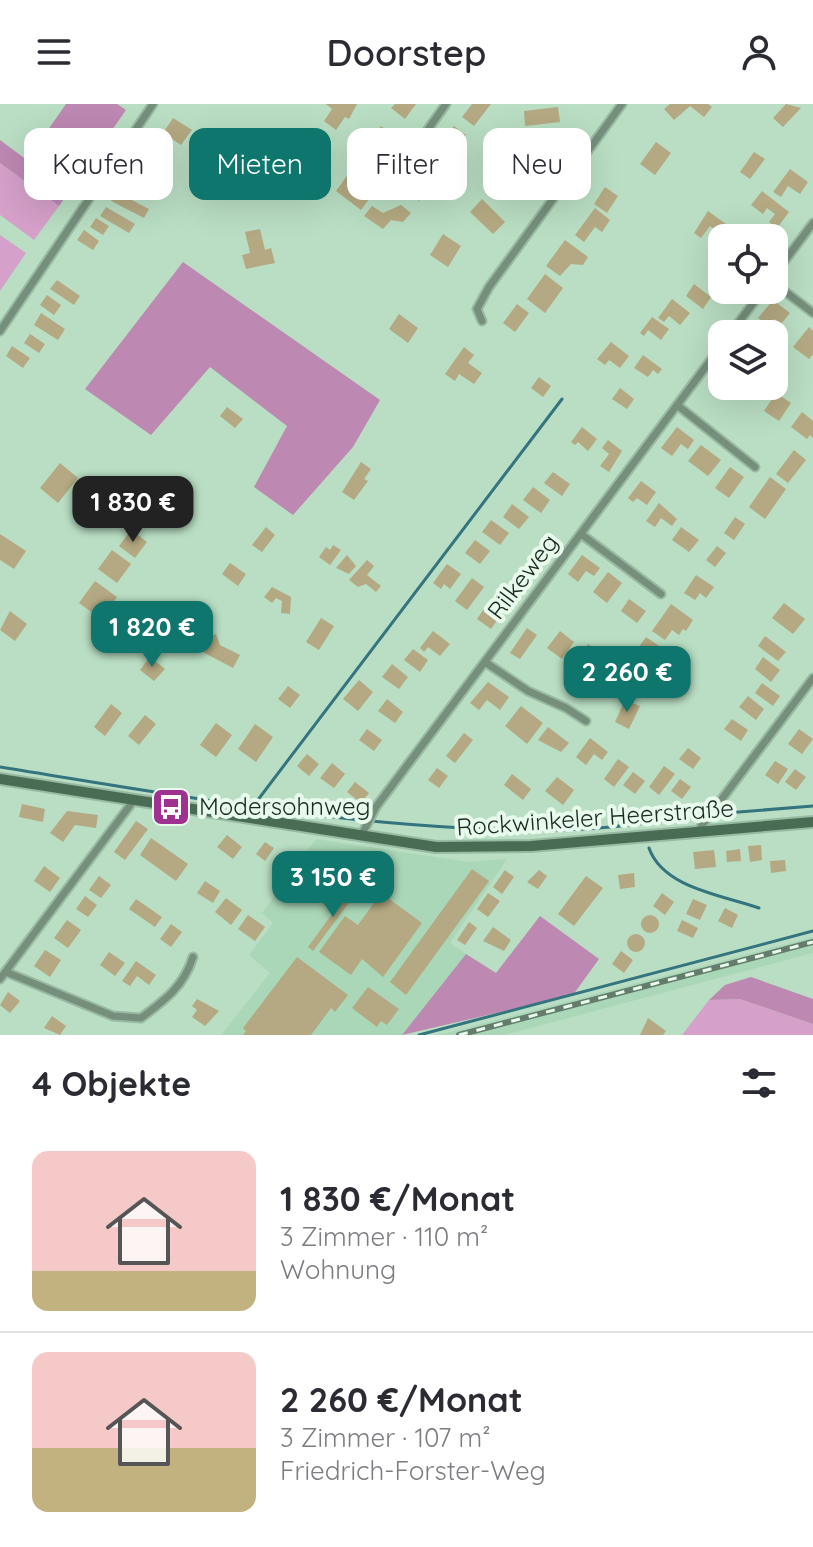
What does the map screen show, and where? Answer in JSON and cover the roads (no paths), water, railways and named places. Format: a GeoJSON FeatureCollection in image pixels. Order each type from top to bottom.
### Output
{"type":"FeatureCollection","features":[{"type":"Feature","properties":{"kind":"main road","name":"Rockwinkeler Heerstraße"},"geometry":{"type":"LineString","coordinates":[[0,779],[477,849],[813,822]]}},
{"type":"Feature","properties":{"kind":"street"},"geometry":{"type":"LineString","coordinates":[[0,331],[153,104]]}},
{"type":"Feature","properties":{"kind":"street"},"geometry":{"type":"LineString","coordinates":[[429,128],[446,104]]}},
{"type":"Feature","properties":{"kind":"street"},"geometry":{"type":"LineString","coordinates":[[482,321],[477,309],[489,287],[622,104]]}},
{"type":"Feature","properties":{"kind":"street"},"geometry":{"type":"LineString","coordinates":[[788,256],[813,223]]}},
{"type":"Feature","properties":{"kind":"street"},"geometry":{"type":"LineString","coordinates":[[788,294],[813,313]]}},
{"type":"Feature","properties":{"kind":"street","name":"Rilkeweg"},"geometry":{"type":"LineString","coordinates":[[364,831],[376,807],[708,364]]}},
{"type":"Feature","properties":{"kind":"street"},"geometry":{"type":"LineString","coordinates":[[677,405],[755,467]]}},
{"type":"Feature","properties":{"kind":"street"},"geometry":{"type":"LineString","coordinates":[[581,534],[661,594]]}},
{"type":"Feature","properties":{"kind":"street"},"geometry":{"type":"LineString","coordinates":[[485,662],[528,691],[586,721]]}},
{"type":"Feature","properties":{"kind":"street"},"geometry":{"type":"LineString","coordinates":[[697,832],[813,678]]}},
{"type":"Feature","properties":{"kind":"street"},"geometry":{"type":"LineString","coordinates":[[0,979],[134,800]]}},
{"type":"Feature","properties":{"kind":"street"},"geometry":{"type":"LineString","coordinates":[[6,972],[113,1016],[141,1018],[186,978],[193,957]]}},
{"type":"Feature","properties":{"kind":"waterway"},"geometry":{"type":"LineString","coordinates":[[254,805],[562,399]]}},
{"type":"Feature","properties":{"kind":"waterway"},"geometry":{"type":"LineString","coordinates":[[0,767],[274,810],[413,825],[570,830],[703,816]]}},
{"type":"Feature","properties":{"kind":"waterway"},"geometry":{"type":"LineString","coordinates":[[714,814],[813,806]]}},
{"type":"Feature","properties":{"kind":"waterway"},"geometry":{"type":"LineString","coordinates":[[649,848],[656,862],[680,881],[759,908]]}},
{"type":"Feature","properties":{"kind":"waterway"},"geometry":{"type":"LineString","coordinates":[[419,1035],[813,931]]}},
{"type":"Feature","properties":{"kind":"railway"},"geometry":{"type":"LineString","coordinates":[[459,1035],[813,942]]}},
{"type":"Feature","properties":{"kind":"place","name":"Modersohnweg"},"geometry":{"type":"Point","coordinates":[171,807]}}]}
